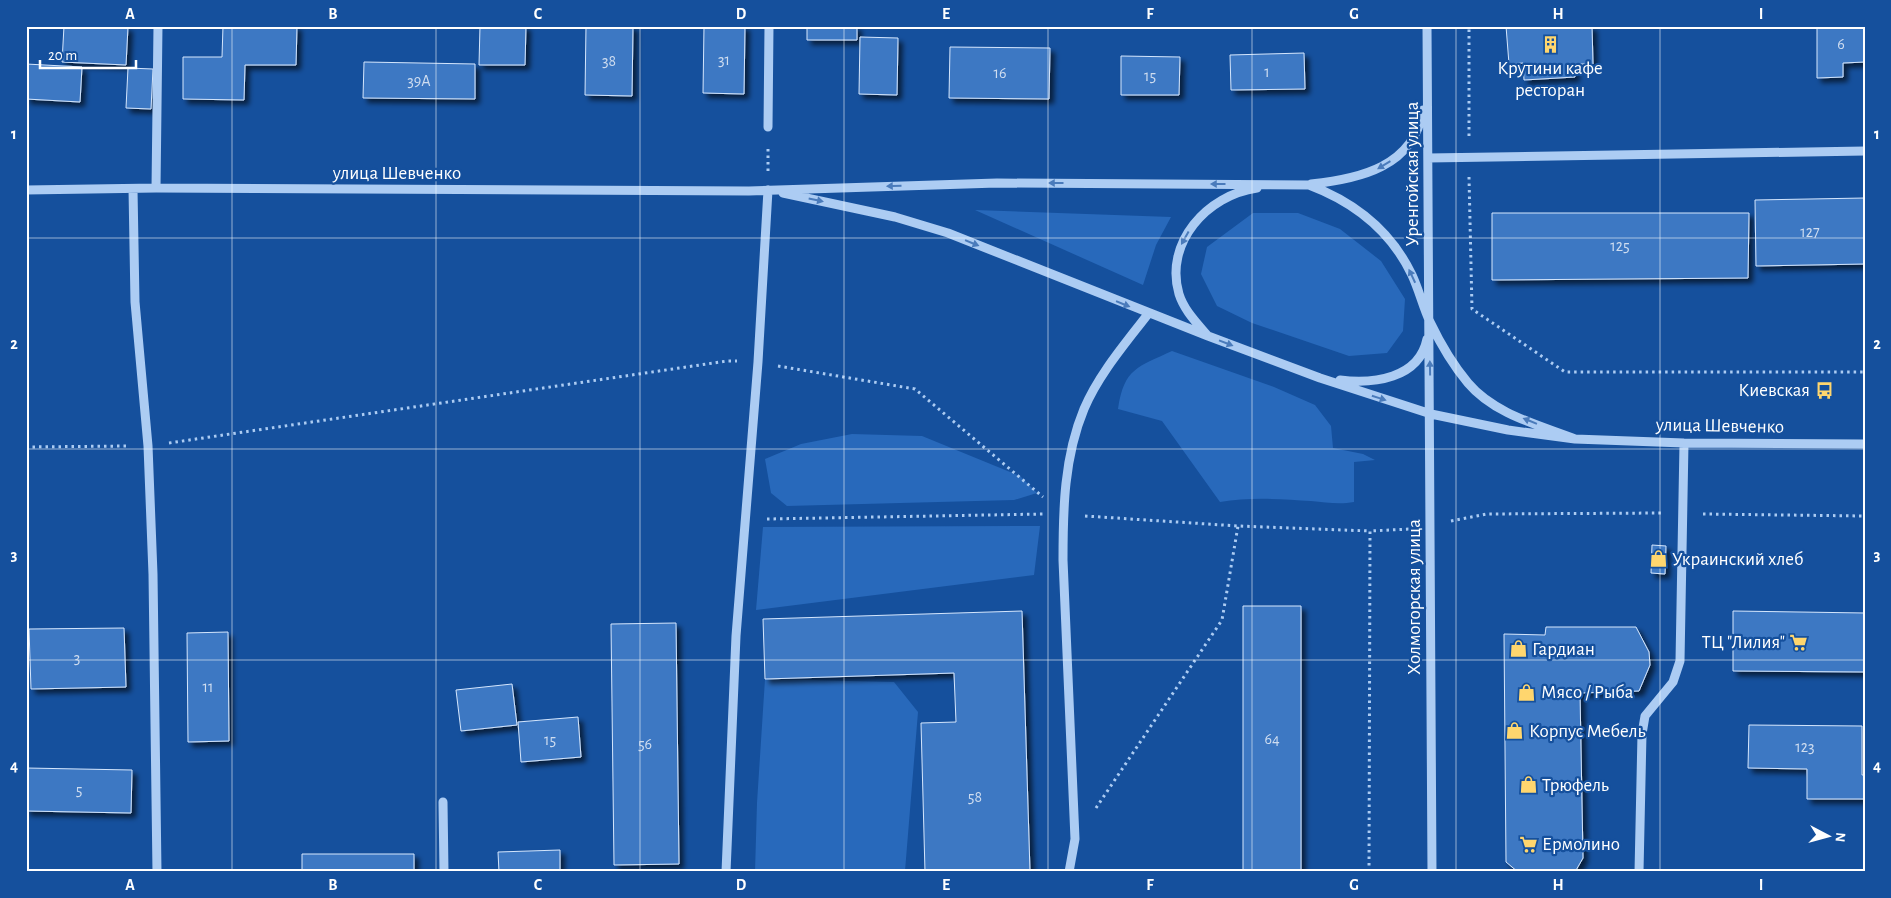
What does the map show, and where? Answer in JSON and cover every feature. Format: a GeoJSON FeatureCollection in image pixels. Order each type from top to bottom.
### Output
{"type":"FeatureCollection","features":[{"type":"Feature","properties":{"kind":"street"},"geometry":{"type":"LineString","coordinates":[[156,188],[158,26]]}},
{"type":"Feature","properties":{"kind":"street"},"geometry":{"type":"LineString","coordinates":[[768,127],[769,26]]}},
{"type":"Feature","properties":{"kind":"street","name":"Уренгойская улица"},"geometry":{"type":"LineString","coordinates":[[1427,26],[1430,322]]}},
{"type":"Feature","properties":{"kind":"street"},"geometry":{"type":"LineString","coordinates":[[768,190],[997,182],[1309,185],[1361,176],[1384,166],[1402,152],[1421,123],[1428,80]]}},
{"type":"Feature","properties":{"kind":"street"},"geometry":{"type":"LineString","coordinates":[[1428,158],[1469,159],[1865,151]]}},
{"type":"Feature","properties":{"kind":"street"},"geometry":{"type":"LineString","coordinates":[[1208,336],[1187,312],[1180,295],[1176,280],[1176,258],[1182,241],[1191,226],[1209,210],[1227,198],[1250,189],[1285,184]]}},
{"type":"Feature","properties":{"kind":"street"},"geometry":{"type":"LineString","coordinates":[[1309,185],[1334,195],[1380,228],[1397,249],[1412,275],[1430,322],[1451,360],[1468,384],[1490,403],[1575,439]]}},
{"type":"Feature","properties":{"kind":"street","name":"улица Шевченко"},"geometry":{"type":"LineString","coordinates":[[26,190],[156,188],[768,190]]}},
{"type":"Feature","properties":{"kind":"street"},"geometry":{"type":"LineString","coordinates":[[133,189],[135,302],[148,446],[153,593],[157,872]]}},
{"type":"Feature","properties":{"kind":"street"},"geometry":{"type":"LineString","coordinates":[[768,190],[895,217],[948,233],[1148,314],[1320,378],[1364,382],[1393,377],[1417,359],[1425,347],[1430,322]]}},
{"type":"Feature","properties":{"kind":"street"},"geometry":{"type":"LineString","coordinates":[[726,872],[736,636],[758,362],[768,190]]}},
{"type":"Feature","properties":{"kind":"street"},"geometry":{"type":"LineString","coordinates":[[1069,872],[1075,839],[1063,560],[1063,514],[1068,461],[1084,409],[1106,369],[1148,314]]}},
{"type":"Feature","properties":{"kind":"street","name":"Холмогорская улица"},"geometry":{"type":"LineString","coordinates":[[1430,322],[1432,872]]}},
{"type":"Feature","properties":{"kind":"street","name":"улица Шевченко"},"geometry":{"type":"LineString","coordinates":[[1320,378],[1431,414],[1508,430],[1575,439],[1684,443],[1865,444]]}},
{"type":"Feature","properties":{"kind":"street"},"geometry":{"type":"LineString","coordinates":[[1639,872],[1642,734],[1645,716],[1673,682],[1680,661],[1684,443]]}},
{"type":"Feature","properties":{"kind":"street"},"geometry":{"type":"LineString","coordinates":[[443,802],[444,872]]}},
{"type":"Feature","properties":{"kind":"path"},"geometry":{"type":"LineString","coordinates":[[1470,26],[1469,159],[1472,309],[1565,372],[1865,372]]}},
{"type":"Feature","properties":{"kind":"path"},"geometry":{"type":"LineString","coordinates":[[768,127],[768,190]]}},
{"type":"Feature","properties":{"kind":"path"},"geometry":{"type":"LineString","coordinates":[[26,447],[148,446],[727,361],[758,362],[915,389],[1063,514]]}},
{"type":"Feature","properties":{"kind":"path"},"geometry":{"type":"LineString","coordinates":[[746,520],[1063,514],[1238,526],[1370,531],[1400,530],[1487,514],[1682,513],[1865,516]]}},
{"type":"Feature","properties":{"kind":"path"},"geometry":{"type":"LineString","coordinates":[[1075,839],[1222,620],[1238,526]]}},
{"type":"Feature","properties":{"kind":"path"},"geometry":{"type":"LineString","coordinates":[[1369,872],[1370,531]]}},
{"type":"Feature","properties":{"kind":"shaded area"},"geometry":{"type":"Polygon","coordinates":[[[975,210],[1171,217],[1156,245],[1143,285],[975,210]]]}},
{"type":"Feature","properties":{"kind":"shaded area"},"geometry":{"type":"Polygon","coordinates":[[[1253,213],[1298,213],[1340,229],[1381,261],[1405,299],[1403,331],[1387,353],[1349,356],[1252,323],[1217,306],[1201,274],[1207,247],[1253,213]]]}},
{"type":"Feature","properties":{"kind":"shaded area"},"geometry":{"type":"Polygon","coordinates":[[[1172,351],[1274,387],[1315,405],[1331,426],[1333,448],[1363,454],[1375,460],[1354,462],[1354,502],[1242,499],[1220,502],[1162,421],[1118,409],[1124,385],[1129,377],[1150,361],[1172,351]]]}},
{"type":"Feature","properties":{"kind":"shaded area"},"geometry":{"type":"Polygon","coordinates":[[[852,434],[922,436],[1020,476],[1037,493],[1014,500],[787,506],[771,493],[765,459],[801,444],[852,434]]]}},
{"type":"Feature","properties":{"kind":"shaded area"},"geometry":{"type":"Polygon","coordinates":[[[1040,526],[1034,575],[756,610],[763,527],[1040,526]]]}},
{"type":"Feature","properties":{"kind":"shaded area"},"geometry":{"type":"Polygon","coordinates":[[[765,679],[894,682],[918,712],[905,871],[755,872],[757,803],[765,679]]]}},
{"type":"Feature","properties":{"kind":"building"},"geometry":{"type":"Polygon","coordinates":[[[64,26],[128,27],[126,65],[62,62],[64,26]]]}},
{"type":"Feature","properties":{"kind":"building"},"geometry":{"type":"Polygon","coordinates":[[[223,26],[297,26],[296,65],[245,65],[244,100],[183,99],[183,57],[222,57],[223,26]]]}},
{"type":"Feature","properties":{"kind":"building"},"geometry":{"type":"Polygon","coordinates":[[[480,26],[526,26],[525,65],[479,65],[480,26]]]}},
{"type":"Feature","properties":{"kind":"building"},"geometry":{"type":"Polygon","coordinates":[[[586,26],[633,26],[632,96],[585,95],[586,26]]]}},
{"type":"Feature","properties":{"kind":"building"},"geometry":{"type":"Polygon","coordinates":[[[704,26],[745,26],[744,94],[703,93],[704,26]]]}},
{"type":"Feature","properties":{"kind":"building"},"geometry":{"type":"Polygon","coordinates":[[[807,26],[857,26],[857,40],[807,40],[807,26]]]}},
{"type":"Feature","properties":{"kind":"building","name":"Крутини кафе ресторан"},"geometry":{"type":"Polygon","coordinates":[[[1506,26],[1592,26],[1593,64],[1574,64],[1575,77],[1524,80],[1523,63],[1509,64],[1506,26]]]}},
{"type":"Feature","properties":{"kind":"building"},"geometry":{"type":"Polygon","coordinates":[[[1817,26],[1865,26],[1865,62],[1843,63],[1843,77],[1817,78],[1817,26]]]}},
{"type":"Feature","properties":{"kind":"building"},"geometry":{"type":"Polygon","coordinates":[[[860,37],[898,38],[897,95],[859,94],[860,37]]]}},
{"type":"Feature","properties":{"kind":"building"},"geometry":{"type":"Polygon","coordinates":[[[950,47],[1050,48],[1049,99],[949,98],[950,47]]]}},
{"type":"Feature","properties":{"kind":"building"},"geometry":{"type":"Polygon","coordinates":[[[1304,53],[1305,89],[1231,90],[1230,55],[1304,53]]]}},
{"type":"Feature","properties":{"kind":"building"},"geometry":{"type":"Polygon","coordinates":[[[1121,56],[1180,57],[1179,95],[1121,95],[1121,56]]]}},
{"type":"Feature","properties":{"kind":"building"},"geometry":{"type":"Polygon","coordinates":[[[364,62],[475,64],[475,99],[363,98],[364,62]]]}},
{"type":"Feature","properties":{"kind":"building"},"geometry":{"type":"Polygon","coordinates":[[[26,64],[82,67],[80,102],[26,99],[26,64]]]}},
{"type":"Feature","properties":{"kind":"building"},"geometry":{"type":"Polygon","coordinates":[[[128,68],[153,69],[151,109],[126,108],[128,68]]]}},
{"type":"Feature","properties":{"kind":"building"},"geometry":{"type":"Polygon","coordinates":[[[1865,198],[1865,264],[1756,266],[1755,200],[1865,198]]]}},
{"type":"Feature","properties":{"kind":"building"},"geometry":{"type":"Polygon","coordinates":[[[1492,213],[1749,213],[1748,278],[1492,280],[1492,213]]]}},
{"type":"Feature","properties":{"kind":"building","name":"Украинский хлеб"},"geometry":{"type":"Polygon","coordinates":[[[1652,545],[1666,546],[1665,574],[1651,573],[1652,545]]]}},
{"type":"Feature","properties":{"kind":"building"},"geometry":{"type":"Polygon","coordinates":[[[1243,606],[1301,606],[1301,872],[1243,872],[1243,606]]]}},
{"type":"Feature","properties":{"kind":"building"},"geometry":{"type":"Polygon","coordinates":[[[1022,611],[1030,872],[925,872],[921,723],[956,722],[954,673],[765,679],[763,619],[1022,611]]]}},
{"type":"Feature","properties":{"kind":"building","name":"ТЦ \"Лилия\""},"geometry":{"type":"Polygon","coordinates":[[[1733,611],[1865,613],[1865,672],[1733,671],[1733,611]]]}},
{"type":"Feature","properties":{"kind":"building"},"geometry":{"type":"Polygon","coordinates":[[[676,623],[679,864],[614,865],[611,624],[676,623]]]}},
{"type":"Feature","properties":{"kind":"building"},"geometry":{"type":"Polygon","coordinates":[[[1546,627],[1636,627],[1649,652],[1650,665],[1639,691],[1580,693],[1583,858],[1575,872],[1518,872],[1506,862],[1504,634],[1545,635],[1546,627]]]}},
{"type":"Feature","properties":{"kind":"building"},"geometry":{"type":"Polygon","coordinates":[[[124,628],[126,687],[31,689],[29,629],[124,628]]]}},
{"type":"Feature","properties":{"kind":"building"},"geometry":{"type":"Polygon","coordinates":[[[228,632],[229,741],[188,742],[187,633],[228,632]]]}},
{"type":"Feature","properties":{"kind":"building"},"geometry":{"type":"Polygon","coordinates":[[[512,684],[517,725],[461,731],[456,690],[512,684]]]}},
{"type":"Feature","properties":{"kind":"building"},"geometry":{"type":"Polygon","coordinates":[[[578,717],[581,757],[521,762],[518,722],[578,717]]]}},
{"type":"Feature","properties":{"kind":"building"},"geometry":{"type":"Polygon","coordinates":[[[1749,725],[1862,726],[1862,775],[1865,775],[1865,799],[1807,799],[1807,769],[1748,768],[1749,725]]]}},
{"type":"Feature","properties":{"kind":"building"},"geometry":{"type":"Polygon","coordinates":[[[26,768],[132,770],[131,813],[26,811],[26,768]]]}},
{"type":"Feature","properties":{"kind":"building"},"geometry":{"type":"Polygon","coordinates":[[[560,850],[560,872],[499,872],[498,852],[560,850]]]}},
{"type":"Feature","properties":{"kind":"building"},"geometry":{"type":"Polygon","coordinates":[[[302,854],[414,854],[414,872],[302,872],[302,854]]]}},
{"type":"Feature","properties":{"kind":"place","name":"Крутини кафе ресторан"},"geometry":{"type":"Point","coordinates":[1550,45]}},
{"type":"Feature","properties":{"kind":"place","name":"Киевская"},"geometry":{"type":"Point","coordinates":[1824,390]}},
{"type":"Feature","properties":{"kind":"place","name":"Украинский хлеб"},"geometry":{"type":"Point","coordinates":[1658,559]}},
{"type":"Feature","properties":{"kind":"place","name":"ТЦ \"Лилия\""},"geometry":{"type":"Point","coordinates":[1799,642]}},
{"type":"Feature","properties":{"kind":"place","name":"Гардиан"},"geometry":{"type":"Point","coordinates":[1518,649]}},
{"type":"Feature","properties":{"kind":"place","name":"Мясо / Рыба"},"geometry":{"type":"Point","coordinates":[1527,692]}},
{"type":"Feature","properties":{"kind":"place","name":"Корпус Мебель"},"geometry":{"type":"Point","coordinates":[1515,731]}},
{"type":"Feature","properties":{"kind":"place","name":"Трюфель"},"geometry":{"type":"Point","coordinates":[1528,785]}},
{"type":"Feature","properties":{"kind":"place","name":"Ермолино"},"geometry":{"type":"Point","coordinates":[1528,844]}}]}
